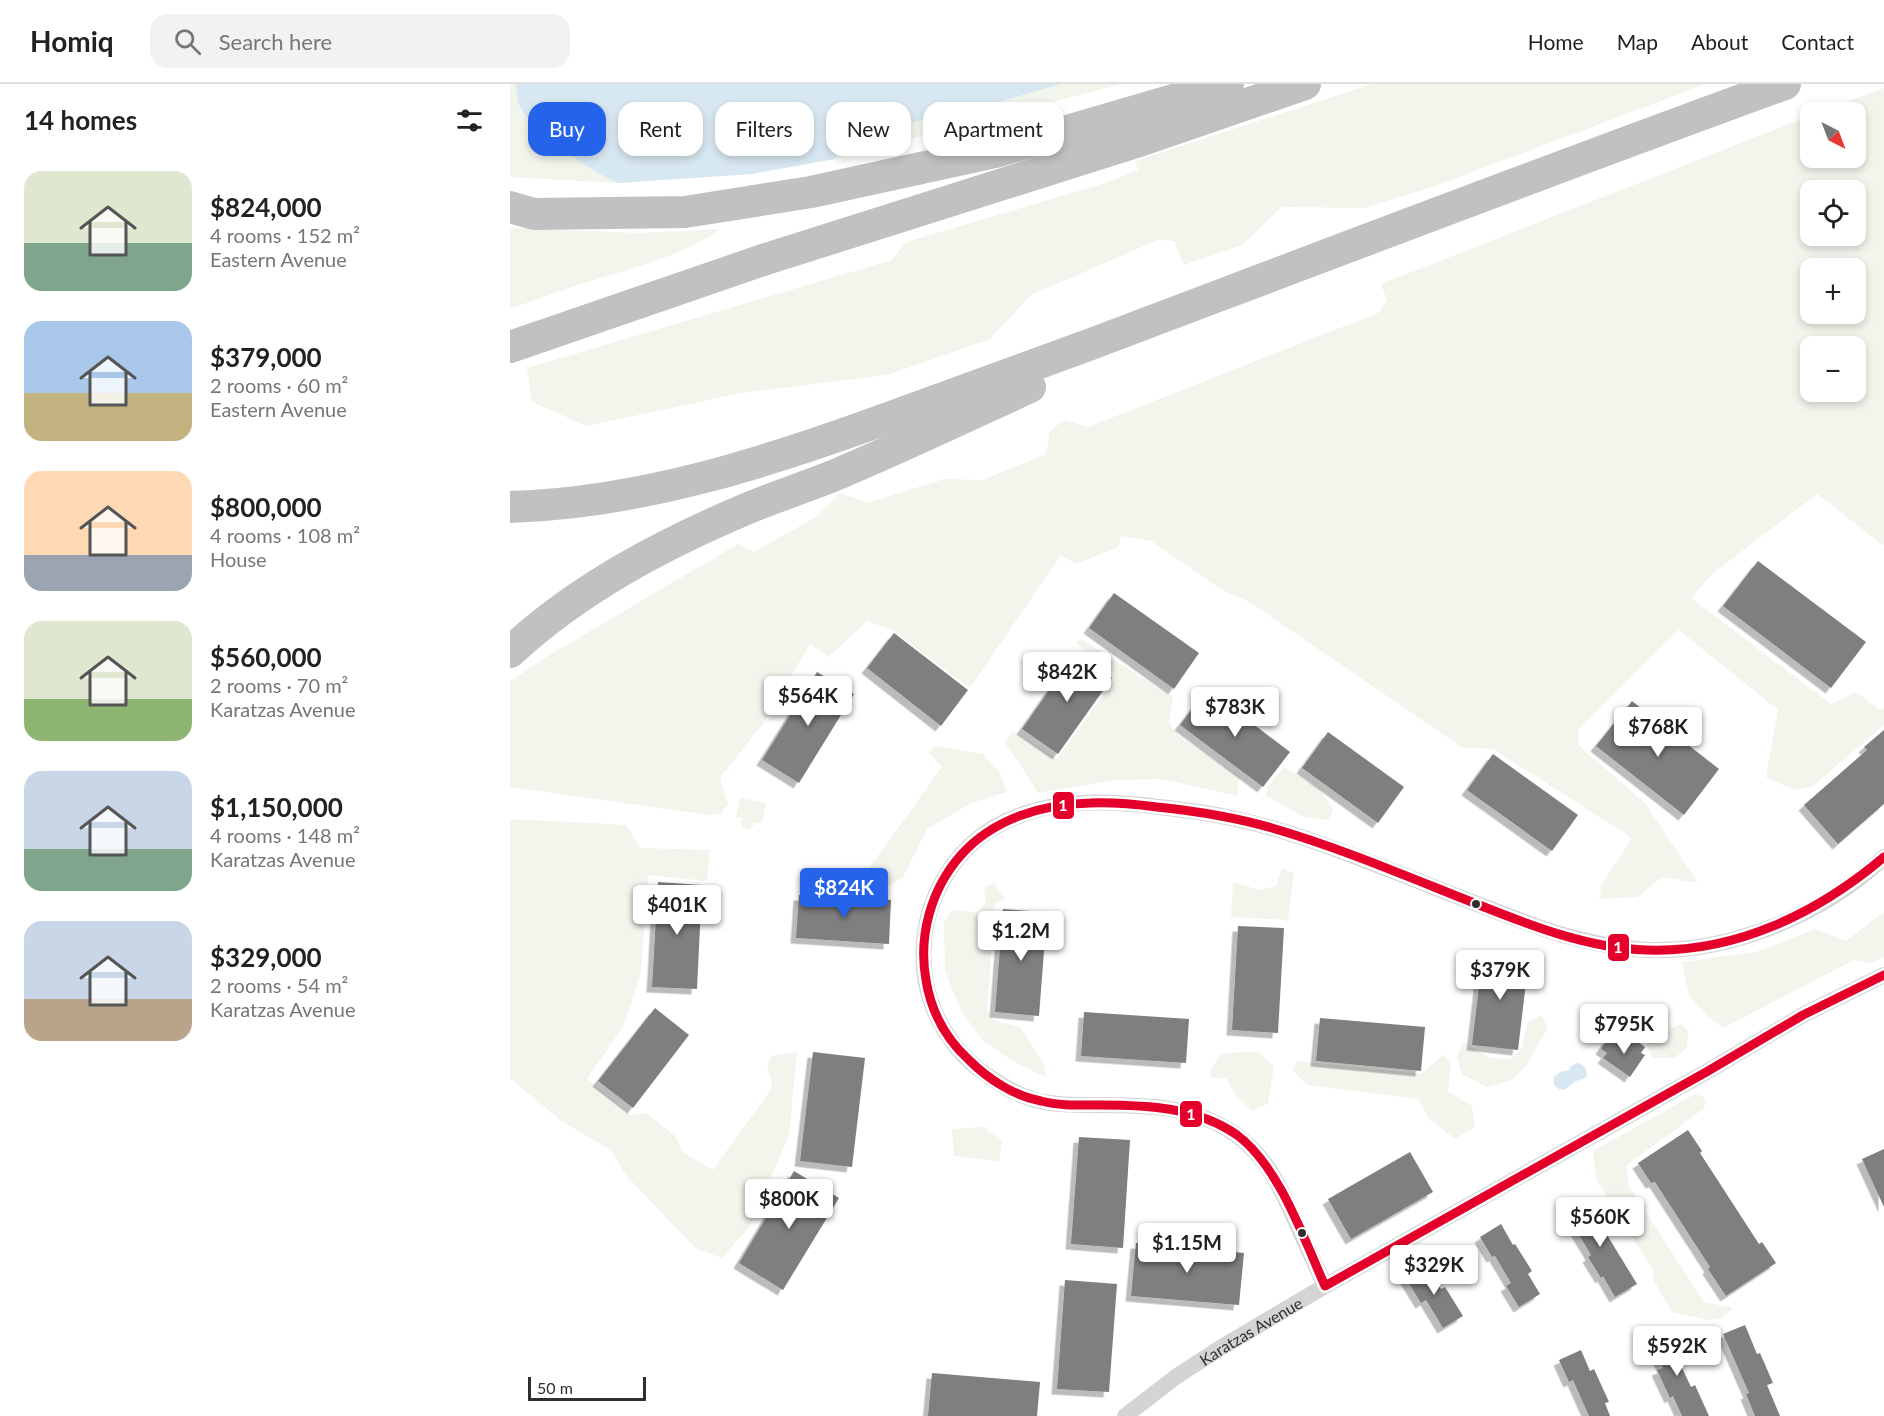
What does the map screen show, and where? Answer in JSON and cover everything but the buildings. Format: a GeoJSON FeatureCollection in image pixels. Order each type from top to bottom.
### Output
{"type":"FeatureCollection","features":[{"type":"Feature","properties":{"kind":"highway"},"geometry":{"type":"LineString","coordinates":[[510,347],[766,259],[1130,129],[1228,84]]}},
{"type":"Feature","properties":{"kind":"highway"},"geometry":{"type":"LineString","coordinates":[[510,207],[534,214],[685,212],[812,192],[999,152],[1130,129],[1305,84]]}},
{"type":"Feature","properties":{"kind":"highway"},"geometry":{"type":"LineString","coordinates":[[510,507],[545,506],[673,485],[708,477],[796,450],[1005,376],[1785,84]]}},
{"type":"Feature","properties":{"kind":"highway"},"geometry":{"type":"LineString","coordinates":[[510,652],[552,616],[583,594],[679,539],[840,473],[1299,266]]}},
{"type":"Feature","properties":{"kind":"street"},"geometry":{"type":"LineString","coordinates":[[1325,1286],[1278,1182],[1260,1157],[1233,1133],[1200,1116],[1181,1110],[1137,1105],[1066,1104],[1032,1099],[1000,1084],[970,1064],[958,1051],[947,1036],[931,1003],[923,968],[923,950],[933,900],[941,883],[952,865],[977,838],[1012,818],[1064,805],[1092,802],[1122,803],[1186,810],[1244,820],[1324,844],[1556,933],[1585,941],[1652,950],[1671,950],[1723,942],[1775,925],[1822,903],[1858,879],[1884,857]]}},
{"type":"Feature","properties":{"kind":"street","name":"Karatzas Avenue"},"geometry":{"type":"LineString","coordinates":[[1125,1416],[1177,1376],[1325,1286],[1708,1071],[1803,1015],[1884,975]]}},
{"type":"Feature","properties":{"kind":"shaded area"},"geometry":{"type":"Polygon","coordinates":[[[510,84],[1121,84],[1052,102],[923,102],[923,136],[911,139],[911,102],[826,102],[826,156],[846,156],[751,174],[618,183],[510,177],[510,84]]]}},
{"type":"Feature","properties":{"kind":"shaded area"},"geometry":{"type":"Polygon","coordinates":[[[516,84],[1061,84],[999,102],[923,102],[923,120],[911,123],[911,102],[826,102],[826,156],[836,156],[835,159],[751,174],[618,183],[572,156],[606,156],[606,102],[528,102],[528,118],[518,102],[516,84]]]}},
{"type":"Feature","properties":{"kind":"shaded area"},"geometry":{"type":"Polygon","coordinates":[[[1372,84],[1706,84],[1432,187],[1364,208],[1282,207],[1242,245],[1184,265],[1174,241],[1158,240],[1031,295],[990,339],[887,375],[741,393],[587,426],[532,402],[527,368],[892,260],[906,242],[1109,182],[1138,170],[1135,161],[1372,84]]]}},
{"type":"Feature","properties":{"kind":"shaded area"},"geometry":{"type":"Polygon","coordinates":[[[1884,88],[1884,546],[1817,494],[1712,574],[1691,598],[1831,704],[1856,692],[1880,710],[1884,707],[1884,725],[1813,786],[1795,790],[1766,777],[1778,710],[1679,630],[1578,730],[1579,746],[1645,803],[1698,883],[1662,877],[1637,897],[1599,899],[1602,884],[1632,838],[1493,749],[1463,748],[1251,603],[1221,589],[1151,541],[1121,536],[1118,547],[1076,564],[1061,555],[970,688],[892,630],[867,621],[829,657],[810,644],[762,725],[720,778],[728,804],[720,814],[710,815],[510,787],[510,681],[551,654],[738,544],[754,552],[816,517],[840,493],[868,503],[944,479],[983,480],[1046,454],[1050,431],[1064,420],[1088,427],[1378,313],[1387,300],[1381,284],[1800,120],[1800,168],[1866,168],[1866,102],[1847,102],[1884,88]]]}},
{"type":"Feature","properties":{"kind":"shaded area"},"geometry":{"type":"Polygon","coordinates":[[[510,228],[640,233],[720,229],[688,248],[670,255],[510,309],[510,228]]]}},
{"type":"Feature","properties":{"kind":"shaded area"},"geometry":{"type":"Polygon","coordinates":[[[1081,639],[1173,697],[1169,723],[1179,736],[1239,776],[1237,796],[1162,779],[1116,780],[1038,793],[1016,758],[1004,744],[1013,731],[1057,759],[1115,679],[1114,673],[1076,643],[1081,639]]]}},
{"type":"Feature","properties":{"kind":"shaded area"},"geometry":{"type":"Polygon","coordinates":[[[936,746],[983,754],[1000,773],[1007,792],[971,803],[927,829],[903,877],[890,886],[869,882],[868,870],[942,767],[928,752],[936,746]]]}},
{"type":"Feature","properties":{"kind":"shaded area"},"geometry":{"type":"Polygon","coordinates":[[[1284,767],[1320,789],[1333,809],[1330,820],[1304,817],[1266,796],[1268,786],[1284,767]]]}},
{"type":"Feature","properties":{"kind":"shaded area"},"geometry":{"type":"Polygon","coordinates":[[[740,798],[766,803],[762,823],[754,822],[748,830],[743,828],[742,818],[736,817],[740,798]]]}},
{"type":"Feature","properties":{"kind":"shaded area"},"geometry":{"type":"Polygon","coordinates":[[[510,819],[626,825],[641,848],[710,850],[707,881],[648,875],[641,972],[624,1025],[587,1079],[631,1115],[646,1113],[675,1136],[683,1152],[713,1170],[772,1088],[767,1066],[771,1056],[797,1052],[789,1135],[750,1226],[722,1258],[695,1248],[625,1174],[611,1150],[561,1121],[510,1078],[510,819]]]}},
{"type":"Feature","properties":{"kind":"shaded area"},"geometry":{"type":"Polygon","coordinates":[[[1282,868],[1294,873],[1288,920],[1231,917],[1233,882],[1259,890],[1276,886],[1282,868]]]}},
{"type":"Feature","properties":{"kind":"shaded area"},"geometry":{"type":"Polygon","coordinates":[[[993,883],[1005,898],[995,903],[987,1010],[993,1020],[1020,1027],[1044,1064],[1046,1077],[1018,1064],[983,1041],[962,1013],[945,971],[944,923],[952,910],[979,913],[986,901],[984,888],[993,883]]]}},
{"type":"Feature","properties":{"kind":"shaded area"},"geometry":{"type":"Polygon","coordinates":[[[1884,912],[1884,957],[1871,963],[1854,960],[1723,1028],[1706,1015],[1689,996],[1682,962],[1756,952],[1815,929],[1846,941],[1884,912]]]}},
{"type":"Feature","properties":{"kind":"shaded area"},"geometry":{"type":"Polygon","coordinates":[[[1541,1016],[1548,1027],[1526,1066],[1512,1080],[1487,1087],[1462,1074],[1457,1057],[1463,1042],[1490,1058],[1511,1059],[1522,1048],[1528,1021],[1541,1016]]]}},
{"type":"Feature","properties":{"kind":"shaded area"},"geometry":{"type":"Polygon","coordinates":[[[1682,1024],[1688,1032],[1687,1047],[1675,1058],[1652,1058],[1647,1042],[1662,1032],[1682,1024]]]}},
{"type":"Feature","properties":{"kind":"shaded area"},"geometry":{"type":"Polygon","coordinates":[[[1258,1052],[1274,1066],[1268,1103],[1252,1111],[1234,1093],[1226,1078],[1211,1078],[1210,1072],[1221,1053],[1258,1052]]]}},
{"type":"Feature","properties":{"kind":"shaded area"},"geometry":{"type":"Polygon","coordinates":[[[1443,1055],[1451,1063],[1448,1092],[1472,1106],[1475,1127],[1455,1139],[1429,1119],[1418,1099],[1307,1085],[1293,1070],[1297,1061],[1422,1074],[1443,1055]]]}},
{"type":"Feature","properties":{"kind":"shaded area"},"geometry":{"type":"Polygon","coordinates":[[[1576,1063],[1584,1067],[1587,1077],[1574,1082],[1565,1090],[1554,1085],[1554,1077],[1560,1072],[1569,1070],[1576,1063]]]}},
{"type":"Feature","properties":{"kind":"shaded area"},"geometry":{"type":"Polygon","coordinates":[[[1695,1094],[1704,1097],[1706,1103],[1703,1109],[1627,1165],[1628,1185],[1704,1302],[1733,1308],[1722,1319],[1707,1320],[1672,1312],[1653,1279],[1653,1270],[1596,1179],[1593,1151],[1695,1094]]]}},
{"type":"Feature","properties":{"kind":"shaded area"},"geometry":{"type":"Polygon","coordinates":[[[985,1127],[1002,1142],[999,1161],[954,1156],[952,1129],[985,1127]]]}},
{"type":"Feature","properties":{"kind":"transit line","name":"1"},"geometry":{"type":"LineString","coordinates":[[1884,857],[1832,896],[1774,926],[1712,945],[1647,950],[1597,944],[1548,931],[1341,851],[1258,824],[1140,805],[1072,804],[1054,806],[1020,816],[1003,823],[974,842],[961,855],[942,883],[929,914],[924,947],[928,991],[941,1024],[961,1052],[984,1074],[1002,1086],[1031,1099],[1055,1104],[1153,1107],[1188,1113],[1205,1118],[1237,1135],[1252,1148],[1278,1184],[1325,1286],[1708,1071],[1803,1015],[1884,975]]}}]}
